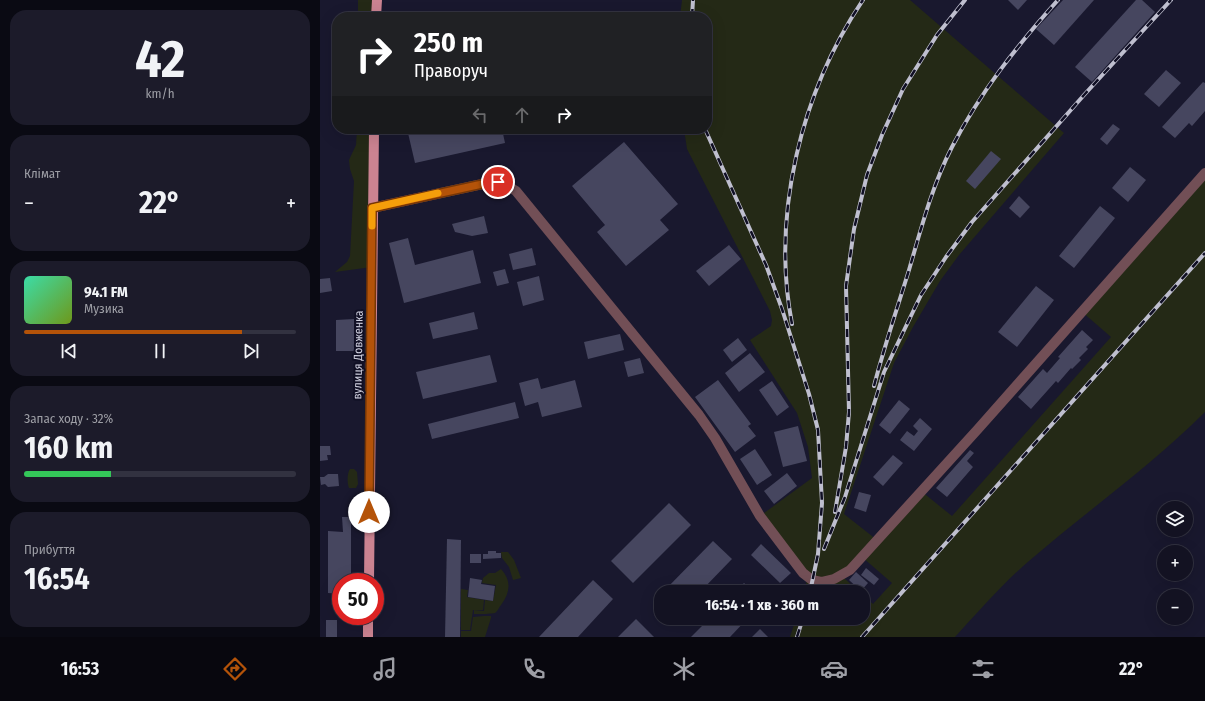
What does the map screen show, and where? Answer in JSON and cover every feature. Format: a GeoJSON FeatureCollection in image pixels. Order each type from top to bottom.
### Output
{"type":"FeatureCollection","features":[{"type":"Feature","properties":{"kind":"main road"},"geometry":{"type":"LineString","coordinates":[[376,12],[377,0]]}},
{"type":"Feature","properties":{"kind":"main road","name":"вулиця Довженка"},"geometry":{"type":"LineString","coordinates":[[368,573],[374,134]]}},
{"type":"Feature","properties":{"kind":"main road"},"geometry":{"type":"LineString","coordinates":[[368,625],[368,637]]}},
{"type":"Feature","properties":{"kind":"street"},"geometry":{"type":"LineString","coordinates":[[372,208],[487,183],[498,182],[506,184],[516,191],[696,411],[715,438],[760,516],[798,568],[808,578],[821,582],[834,579],[850,570],[1205,173]]}},
{"type":"Feature","properties":{"kind":"green space"},"geometry":{"type":"Polygon","coordinates":[[[358,0],[377,0],[376,12],[358,12],[358,0]]]}},
{"type":"Feature","properties":{"kind":"green space"},"geometry":{"type":"Polygon","coordinates":[[[682,0],[910,0],[1064,133],[959,255],[940,281],[894,363],[844,514],[877,540],[921,491],[952,516],[1111,337],[1081,311],[1205,173],[1205,412],[1163,451],[1051,542],[1009,579],[955,637],[790,637],[794,625],[870,625],[870,601],[873,604],[892,583],[862,557],[842,576],[852,585],[806,585],[808,578],[760,516],[812,478],[808,447],[797,413],[750,340],[771,326],[772,320],[770,311],[687,149],[685,134],[712,134],[712,12],[681,12],[682,0]]]}},
{"type":"Feature","properties":{"kind":"green space"},"geometry":{"type":"Polygon","coordinates":[[[357,134],[374,134],[372,267],[335,272],[347,262],[350,256],[354,181],[349,160],[356,145],[357,134]]]}},
{"type":"Feature","properties":{"kind":"green space"},"geometry":{"type":"Polygon","coordinates":[[[350,469],[354,469],[357,472],[358,484],[356,488],[349,488],[348,473],[350,469]]]}},
{"type":"Feature","properties":{"kind":"green space"},"geometry":{"type":"Polygon","coordinates":[[[501,552],[508,552],[514,560],[521,578],[513,580],[509,567],[502,558],[501,552]]]}},
{"type":"Feature","properties":{"kind":"green space"},"geometry":{"type":"Polygon","coordinates":[[[501,569],[508,582],[508,592],[504,600],[495,613],[474,614],[474,610],[484,611],[485,600],[493,601],[496,585],[482,583],[483,578],[489,573],[495,573],[501,569]]]}},
{"type":"Feature","properties":{"kind":"green space"},"geometry":{"type":"Polygon","coordinates":[[[461,589],[468,590],[467,597],[484,600],[483,610],[473,610],[470,630],[461,630],[461,589]]]}},
{"type":"Feature","properties":{"kind":"green space"},"geometry":{"type":"Polygon","coordinates":[[[491,616],[485,637],[461,637],[461,631],[471,631],[473,617],[491,616]]]}},
{"type":"Feature","properties":{"kind":"building"},"geometry":{"type":"Polygon","coordinates":[[[1008,0],[1027,0],[1018,10],[1008,0]]]}},
{"type":"Feature","properties":{"kind":"building"},"geometry":{"type":"Polygon","coordinates":[[[1063,0],[1094,0],[1054,45],[1036,29],[1063,0]]]}},
{"type":"Feature","properties":{"kind":"building"},"geometry":{"type":"Polygon","coordinates":[[[1136,0],[1142,0],[1155,12],[1092,82],[1075,67],[1136,0]]]}},
{"type":"Feature","properties":{"kind":"building"},"geometry":{"type":"Polygon","coordinates":[[[1166,70],[1181,83],[1159,107],[1144,94],[1166,70]]]}},
{"type":"Feature","properties":{"kind":"building"},"geometry":{"type":"Polygon","coordinates":[[[1203,82],[1205,83],[1205,111],[1192,126],[1189,123],[1175,138],[1162,127],[1203,82]]]}},
{"type":"Feature","properties":{"kind":"building"},"geometry":{"type":"Polygon","coordinates":[[[1113,124],[1120,129],[1107,145],[1100,139],[1113,124]]]}},
{"type":"Feature","properties":{"kind":"building"},"geometry":{"type":"Polygon","coordinates":[[[408,134],[503,134],[505,143],[415,163],[408,134]]]}},
{"type":"Feature","properties":{"kind":"building"},"geometry":{"type":"Polygon","coordinates":[[[624,142],[678,204],[660,220],[669,230],[626,266],[597,232],[605,225],[572,186],[624,142]]]}},
{"type":"Feature","properties":{"kind":"building"},"geometry":{"type":"Polygon","coordinates":[[[991,151],[1001,159],[975,189],[966,181],[991,151]]]}},
{"type":"Feature","properties":{"kind":"building"},"geometry":{"type":"Polygon","coordinates":[[[1130,167],[1146,180],[1128,202],[1112,188],[1130,167]]]}},
{"type":"Feature","properties":{"kind":"building"},"geometry":{"type":"Polygon","coordinates":[[[1019,196],[1030,207],[1020,218],[1009,208],[1019,196]]]}},
{"type":"Feature","properties":{"kind":"building"},"geometry":{"type":"Polygon","coordinates":[[[1100,206],[1115,218],[1074,268],[1059,256],[1100,206]]]}},
{"type":"Feature","properties":{"kind":"building"},"geometry":{"type":"Polygon","coordinates":[[[484,216],[488,233],[472,236],[455,232],[452,224],[484,216]]]}},
{"type":"Feature","properties":{"kind":"building"},"geometry":{"type":"Polygon","coordinates":[[[408,238],[415,265],[473,250],[481,283],[404,303],[389,243],[408,238]]]}},
{"type":"Feature","properties":{"kind":"building"},"geometry":{"type":"Polygon","coordinates":[[[729,245],[741,259],[709,286],[696,271],[729,245]]]}},
{"type":"Feature","properties":{"kind":"building"},"geometry":{"type":"Polygon","coordinates":[[[532,248],[536,265],[513,270],[509,254],[532,248]]]}},
{"type":"Feature","properties":{"kind":"building"},"geometry":{"type":"Polygon","coordinates":[[[505,269],[509,283],[497,286],[493,272],[505,269]]]}},
{"type":"Feature","properties":{"kind":"building"},"geometry":{"type":"Polygon","coordinates":[[[539,276],[544,300],[523,306],[517,282],[539,276]]]}},
{"type":"Feature","properties":{"kind":"building"},"geometry":{"type":"Polygon","coordinates":[[[330,278],[332,291],[320,293],[320,279],[330,278]]]}},
{"type":"Feature","properties":{"kind":"building"},"geometry":{"type":"Polygon","coordinates":[[[1036,286],[1054,300],[1017,347],[998,332],[1036,286]]]}},
{"type":"Feature","properties":{"kind":"building"},"geometry":{"type":"Polygon","coordinates":[[[474,312],[478,329],[433,339],[429,323],[474,312]]]}},
{"type":"Feature","properties":{"kind":"building"},"geometry":{"type":"Polygon","coordinates":[[[354,319],[354,351],[336,351],[336,320],[354,319]]]}},
{"type":"Feature","properties":{"kind":"building"},"geometry":{"type":"Polygon","coordinates":[[[1082,330],[1093,340],[1086,347],[1088,349],[1079,358],[1081,360],[1072,369],[1071,368],[1058,383],[1056,381],[1031,409],[1018,397],[1043,369],[1047,373],[1060,358],[1058,357],[1082,330]]]}},
{"type":"Feature","properties":{"kind":"building"},"geometry":{"type":"Polygon","coordinates":[[[620,334],[624,350],[588,359],[584,342],[620,334]]]}},
{"type":"Feature","properties":{"kind":"building"},"geometry":{"type":"Polygon","coordinates":[[[738,338],[747,350],[732,362],[723,350],[738,338]]]}},
{"type":"Feature","properties":{"kind":"building"},"geometry":{"type":"Polygon","coordinates":[[[750,353],[765,372],[739,392],[725,373],[750,353]]]}},
{"type":"Feature","properties":{"kind":"building"},"geometry":{"type":"Polygon","coordinates":[[[490,355],[497,382],[423,399],[416,372],[490,355]]]}},
{"type":"Feature","properties":{"kind":"building"},"geometry":{"type":"Polygon","coordinates":[[[640,358],[644,373],[628,377],[624,362],[640,358]]]}},
{"type":"Feature","properties":{"kind":"building"},"geometry":{"type":"Polygon","coordinates":[[[538,378],[541,389],[575,380],[582,407],[542,417],[538,402],[525,406],[519,383],[538,378]]]}},
{"type":"Feature","properties":{"kind":"building"},"geometry":{"type":"Polygon","coordinates":[[[718,380],[751,424],[748,426],[756,436],[735,452],[695,397],[718,380]]]}},
{"type":"Feature","properties":{"kind":"building"},"geometry":{"type":"Polygon","coordinates":[[[772,381],[789,407],[777,416],[759,390],[772,381]]]}},
{"type":"Feature","properties":{"kind":"building"},"geometry":{"type":"Polygon","coordinates":[[[899,400],[910,409],[890,434],[879,425],[899,400]]]}},
{"type":"Feature","properties":{"kind":"building"},"geometry":{"type":"Polygon","coordinates":[[[515,402],[519,418],[432,439],[428,424],[515,402]]]}},
{"type":"Feature","properties":{"kind":"building"},"geometry":{"type":"Polygon","coordinates":[[[920,418],[932,429],[914,451],[900,440],[907,431],[914,436],[918,431],[913,426],[920,418]]]}},
{"type":"Feature","properties":{"kind":"building"},"geometry":{"type":"Polygon","coordinates":[[[798,426],[807,461],[783,467],[774,432],[798,426]]]}},
{"type":"Feature","properties":{"kind":"building"},"geometry":{"type":"Polygon","coordinates":[[[320,446],[330,446],[331,455],[327,455],[328,460],[320,461],[320,446]]]}},
{"type":"Feature","properties":{"kind":"building"},"geometry":{"type":"Polygon","coordinates":[[[755,449],[772,475],[757,485],[740,459],[755,449]]]}},
{"type":"Feature","properties":{"kind":"building"},"geometry":{"type":"Polygon","coordinates":[[[970,450],[974,453],[967,461],[973,467],[947,497],[936,488],[970,450]]]}},
{"type":"Feature","properties":{"kind":"building"},"geometry":{"type":"Polygon","coordinates":[[[893,455],[903,463],[883,486],[873,477],[893,455]]]}},
{"type":"Feature","properties":{"kind":"building"},"geometry":{"type":"Polygon","coordinates":[[[787,473],[797,486],[774,504],[764,491],[787,473]]]}},
{"type":"Feature","properties":{"kind":"building"},"geometry":{"type":"Polygon","coordinates":[[[328,474],[338,474],[339,486],[328,487],[325,484],[321,485],[320,477],[324,477],[328,474]]]}},
{"type":"Feature","properties":{"kind":"building"},"geometry":{"type":"Polygon","coordinates":[[[859,492],[871,495],[866,512],[854,508],[859,492]]]}},
{"type":"Feature","properties":{"kind":"building"},"geometry":{"type":"Polygon","coordinates":[[[669,503],[691,525],[633,583],[611,561],[669,503]]]}},
{"type":"Feature","properties":{"kind":"building"},"geometry":{"type":"Polygon","coordinates":[[[342,517],[351,517],[351,573],[332,573],[332,593],[328,593],[328,531],[343,532],[342,517]]]}},
{"type":"Feature","properties":{"kind":"building"},"geometry":{"type":"Polygon","coordinates":[[[447,539],[461,540],[460,637],[445,637],[447,539]]]}},
{"type":"Feature","properties":{"kind":"building"},"geometry":{"type":"Polygon","coordinates":[[[713,541],[732,559],[707,585],[670,585],[713,541]]]}},
{"type":"Feature","properties":{"kind":"building"},"geometry":{"type":"Polygon","coordinates":[[[761,544],[791,573],[780,583],[751,555],[761,544]]]}},
{"type":"Feature","properties":{"kind":"building"},"geometry":{"type":"Polygon","coordinates":[[[488,551],[496,551],[496,553],[501,553],[501,558],[483,559],[483,554],[488,554],[488,551]]]}},
{"type":"Feature","properties":{"kind":"building"},"geometry":{"type":"Polygon","coordinates":[[[470,554],[481,554],[481,563],[470,563],[470,554]]]}},
{"type":"Feature","properties":{"kind":"building"},"geometry":{"type":"Polygon","coordinates":[[[866,568],[879,579],[874,585],[861,575],[866,568]]]}},
{"type":"Feature","properties":{"kind":"building"},"geometry":{"type":"Polygon","coordinates":[[[856,572],[868,583],[866,585],[854,585],[849,580],[856,572]]]}},
{"type":"Feature","properties":{"kind":"building"},"geometry":{"type":"Polygon","coordinates":[[[470,578],[482,580],[481,584],[495,586],[493,601],[468,597],[470,578]]]}},
{"type":"Feature","properties":{"kind":"building"},"geometry":{"type":"Polygon","coordinates":[[[593,580],[613,599],[578,637],[539,637],[593,580]]]}},
{"type":"Feature","properties":{"kind":"building"},"geometry":{"type":"Polygon","coordinates":[[[636,619],[654,637],[618,637],[636,619]]]}},
{"type":"Feature","properties":{"kind":"building"},"geometry":{"type":"Polygon","coordinates":[[[326,620],[332,620],[332,625],[337,625],[337,637],[326,637],[326,620]]]}},
{"type":"Feature","properties":{"kind":"building"},"geometry":{"type":"Polygon","coordinates":[[[703,625],[741,625],[730,637],[691,637],[703,625]]]}},
{"type":"Feature","properties":{"kind":"building"},"geometry":{"type":"Polygon","coordinates":[[[760,629],[768,637],[752,637],[760,629]]]}},
{"type":"Feature","properties":{"kind":"railway"},"geometry":{"type":"LineString","coordinates":[[692,12],[693,0]]}},
{"type":"Feature","properties":{"kind":"railway"},"geometry":{"type":"LineString","coordinates":[[792,324],[786,283],[786,240],[789,198],[796,156],[808,114],[823,74],[841,36],[863,0]]}},
{"type":"Feature","properties":{"kind":"railway"},"geometry":{"type":"LineString","coordinates":[[835,512],[846,447],[849,412],[846,286],[854,229],[867,175],[882,135],[903,89],[937,35],[965,0]]}},
{"type":"Feature","properties":{"kind":"railway"},"geometry":{"type":"LineString","coordinates":[[874,386],[886,342],[928,208],[952,147],[987,88],[1014,52],[1058,0]]}},
{"type":"Feature","properties":{"kind":"railway"},"geometry":{"type":"LineString","coordinates":[[824,549],[845,497],[884,372],[921,295],[946,257],[972,222],[1084,95],[1171,0]]}},
{"type":"Feature","properties":{"kind":"railway"},"geometry":{"type":"LineString","coordinates":[[707,134],[766,265],[782,309],[809,394],[818,430],[822,503],[818,554],[811,585]]}},
{"type":"Feature","properties":{"kind":"railway"},"geometry":{"type":"LineString","coordinates":[[862,637],[1205,253]]}},
{"type":"Feature","properties":{"kind":"railway"},"geometry":{"type":"LineString","coordinates":[[797,637],[801,625]]}},
{"type":"Feature","properties":{"kind":"slow traffic"},"geometry":{"type":"LineString","coordinates":[[372,226],[372,208],[438,193]]}},
{"type":"Feature","properties":{"kind":"route"},"geometry":{"type":"LineString","coordinates":[[369,512],[372,208],[487,183],[498,182]]}}]}
